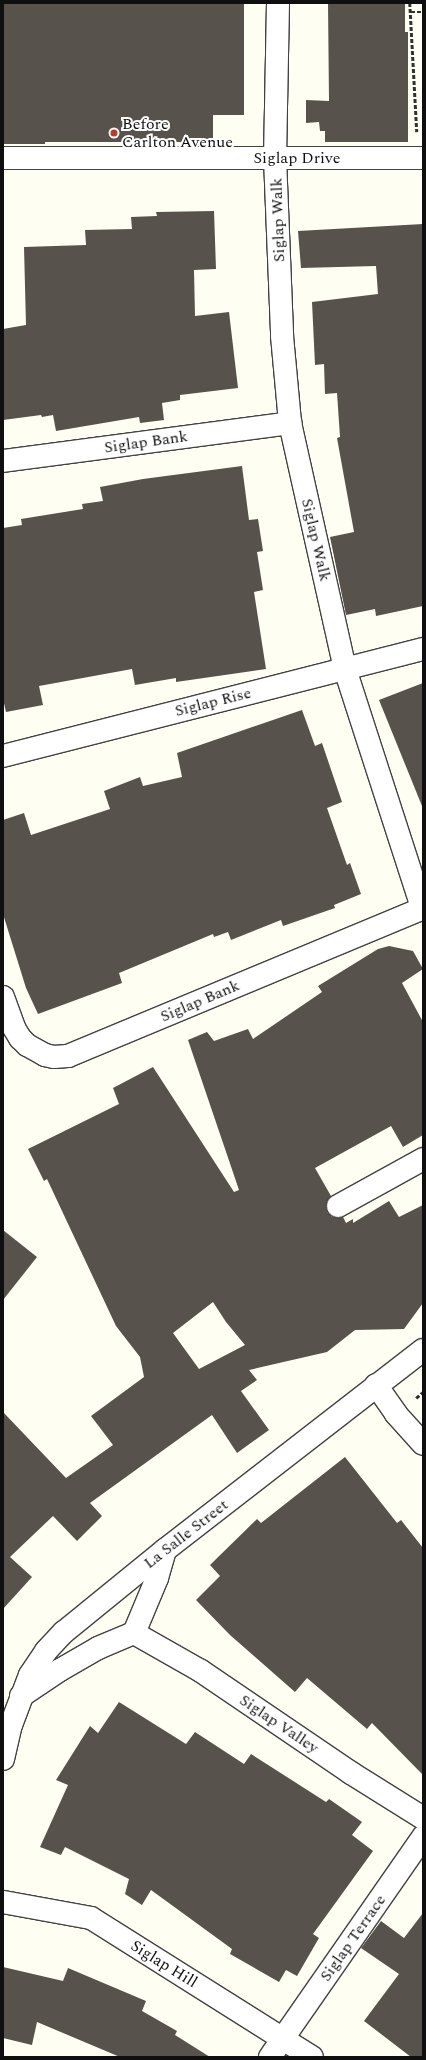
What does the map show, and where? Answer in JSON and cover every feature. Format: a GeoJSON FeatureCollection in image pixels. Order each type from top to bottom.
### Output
{"type":"FeatureCollection","features":[{"type":"Feature","properties":{"kind":"street","name":"Siglap Walk"},"geometry":{"type":"LineString","coordinates":[[278,3],[275,158],[282,336],[290,423],[345,668],[423,909]]}},
{"type":"Feature","properties":{"kind":"street","name":"Siglap Drive"},"geometry":{"type":"LineString","coordinates":[[3,158],[420,158]]}},
{"type":"Feature","properties":{"kind":"street","name":"Siglap Bank"},"geometry":{"type":"LineString","coordinates":[[3,461],[290,423]]}},
{"type":"Feature","properties":{"kind":"street","name":"Siglap Rise"},"geometry":{"type":"LineString","coordinates":[[3,756],[423,649]]}},
{"type":"Feature","properties":{"kind":"street","name":"Siglap Bank"},"geometry":{"type":"LineString","coordinates":[[3,996],[14,1028],[27,1045],[45,1055],[54,1057],[68,1056],[423,909]]}},
{"type":"Feature","properties":{"kind":"street"},"geometry":{"type":"LineString","coordinates":[[338,1206],[423,1159]]}},
{"type":"Feature","properties":{"kind":"street","name":"La Salle Street"},"geometry":{"type":"LineString","coordinates":[[3,1759],[11,1725],[30,1674],[46,1651],[64,1632],[164,1550],[423,1350]]}},
{"type":"Feature","properties":{"kind":"street"},"geometry":{"type":"LineString","coordinates":[[376,1385],[396,1414],[423,1444]]}},
{"type":"Feature","properties":{"kind":"street"},"geometry":{"type":"LineString","coordinates":[[21,1696],[60,1670],[98,1648],[134,1633],[157,1578],[164,1550]]}},
{"type":"Feature","properties":{"kind":"street","name":"Siglap Valley"},"geometry":{"type":"LineString","coordinates":[[134,1633],[201,1671],[351,1773],[423,1818]]}},
{"type":"Feature","properties":{"kind":"street","name":"Siglap Terrace"},"geometry":{"type":"LineString","coordinates":[[270,2057],[423,1837]]}},
{"type":"Feature","properties":{"kind":"street","name":"Siglap Hill"},"geometry":{"type":"LineString","coordinates":[[3,1902],[91,1918],[312,2057]]}},
{"type":"Feature","properties":{"kind":"path"},"geometry":{"type":"LineString","coordinates":[[410,3],[420,158]]}},
{"type":"Feature","properties":{"kind":"path"},"geometry":{"type":"LineString","coordinates":[[411,12],[423,12]]}},
{"type":"Feature","properties":{"kind":"building"},"geometry":{"type":"Polygon","coordinates":[[[3,3],[244,3],[244,115],[213,115],[213,142],[45,142],[45,144],[3,144],[3,3]]]}},
{"type":"Feature","properties":{"kind":"building"},"geometry":{"type":"Polygon","coordinates":[[[328,3],[405,3],[405,32],[408,32],[408,142],[325,142],[325,131],[320,131],[319,122],[306,123],[306,100],[329,101],[328,3]]]}},
{"type":"Feature","properties":{"kind":"building"},"geometry":{"type":"Polygon","coordinates":[[[214,211],[216,269],[194,270],[195,316],[229,312],[238,388],[180,395],[180,400],[162,403],[164,420],[140,423],[139,417],[56,431],[53,415],[3,420],[3,329],[26,325],[24,247],[86,245],[85,230],[132,229],[131,217],[157,216],[156,212],[214,211]]]}},
{"type":"Feature","properties":{"kind":"building"},"geometry":{"type":"Polygon","coordinates":[[[423,224],[423,606],[376,616],[375,609],[346,615],[330,537],[354,532],[337,438],[340,437],[337,393],[325,394],[324,364],[315,365],[312,302],[378,294],[376,266],[301,268],[298,231],[423,224]]]}},
{"type":"Feature","properties":{"kind":"building"},"geometry":{"type":"Polygon","coordinates":[[[242,466],[249,520],[258,519],[263,551],[257,552],[263,590],[254,592],[266,669],[176,682],[176,678],[135,685],[132,669],[39,686],[43,705],[6,712],[3,699],[3,528],[22,525],[21,519],[83,509],[82,504],[103,501],[100,487],[143,479],[242,466]]]}},
{"type":"Feature","properties":{"kind":"building"},"geometry":{"type":"Polygon","coordinates":[[[423,683],[423,806],[422,806],[379,700],[423,683]]]}},
{"type":"Feature","properties":{"kind":"building"},"geometry":{"type":"Polygon","coordinates":[[[302,710],[315,746],[322,743],[342,802],[327,808],[347,865],[350,863],[361,894],[334,905],[335,908],[283,926],[281,920],[231,940],[228,932],[214,937],[213,934],[119,973],[122,983],[38,1014],[26,988],[3,914],[3,820],[24,813],[31,835],[110,809],[104,791],[140,777],[143,786],[182,777],[177,753],[302,710]]]}},
{"type":"Feature","properties":{"kind":"building"},"geometry":{"type":"Polygon","coordinates":[[[389,946],[413,951],[423,969],[402,983],[423,1022],[423,1135],[403,1147],[391,1126],[315,1168],[331,1196],[326,1205],[327,1212],[332,1217],[343,1217],[346,1223],[353,1219],[353,1223],[389,1201],[399,1217],[423,1205],[423,1303],[404,1329],[355,1330],[327,1352],[249,1370],[257,1380],[241,1391],[269,1430],[237,1453],[212,1415],[90,1503],[102,1516],[77,1541],[53,1516],[10,1557],[32,1577],[3,1609],[3,1412],[66,1478],[113,1445],[91,1416],[144,1377],[140,1357],[116,1326],[47,1179],[44,1181],[28,1149],[119,1104],[113,1088],[153,1067],[234,1192],[239,1190],[188,1040],[207,1032],[214,1041],[248,1029],[253,1039],[322,992],[318,986],[378,949],[389,946]],[[213,1302],[173,1333],[199,1369],[245,1345],[226,1322],[213,1302]]]}},
{"type":"Feature","properties":{"kind":"building"},"geometry":{"type":"Polygon","coordinates":[[[3,1230],[37,1257],[3,1300],[3,1230]]]}},
{"type":"Feature","properties":{"kind":"building"},"geometry":{"type":"Polygon","coordinates":[[[345,1457],[397,1523],[401,1520],[423,1548],[423,1775],[372,1723],[367,1729],[307,1678],[295,1692],[230,1635],[196,1600],[220,1576],[210,1565],[257,1519],[261,1523],[345,1457]]]}},
{"type":"Feature","properties":{"kind":"building"},"geometry":{"type":"Polygon","coordinates":[[[119,1702],[186,1744],[195,1732],[244,1764],[251,1754],[326,1802],[329,1799],[362,1822],[352,1835],[373,1851],[313,1934],[319,1938],[297,1976],[286,1970],[279,1982],[230,1954],[232,1949],[151,1890],[142,1905],[125,1894],[129,1879],[65,1847],[61,1855],[40,1847],[68,1785],[56,1780],[90,1726],[98,1733],[119,1702]]]}},
{"type":"Feature","properties":{"kind":"building"},"geometry":{"type":"Polygon","coordinates":[[[423,1913],[423,2057],[411,2057],[364,2021],[399,1974],[361,1948],[381,1921],[404,1938],[423,1913]]]}},
{"type":"Feature","properties":{"kind":"building"},"geometry":{"type":"Polygon","coordinates":[[[3,1967],[63,1981],[68,1968],[146,2001],[142,2011],[177,2031],[175,2035],[210,2057],[120,2057],[37,2022],[32,2045],[3,2038],[3,1967]]]}},
{"type":"Feature","properties":{"kind":"place","name":"Before Carlton Avenue"},"geometry":{"type":"Point","coordinates":[114,133]}}]}
